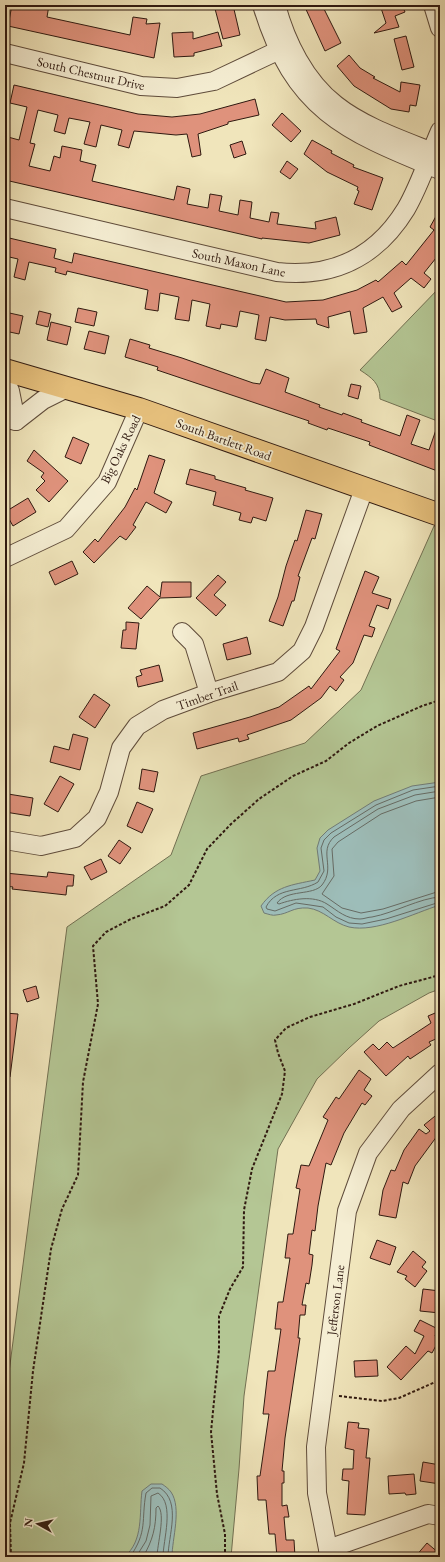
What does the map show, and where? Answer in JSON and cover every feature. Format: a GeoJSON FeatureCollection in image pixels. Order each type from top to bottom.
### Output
{"type":"FeatureCollection","features":[{"type":"Feature","properties":{"kind":"main road","name":"South Bartlett Road"},"geometry":{"type":"LineString","coordinates":[[5,370],[139,409],[440,515]]}},
{"type":"Feature","properties":{"kind":"street"},"geometry":{"type":"LineString","coordinates":[[262,5],[269,30],[284,48],[303,88],[327,114],[354,132],[434,160]]}},
{"type":"Feature","properties":{"kind":"street"},"geometry":{"type":"LineString","coordinates":[[276,5],[284,48]]}},
{"type":"Feature","properties":{"kind":"street"},"geometry":{"type":"LineString","coordinates":[[433,5],[440,28]]}},
{"type":"Feature","properties":{"kind":"street","name":"South Chestnut Drive"},"geometry":{"type":"LineString","coordinates":[[5,53],[141,86],[178,88],[214,81],[284,48]]}},
{"type":"Feature","properties":{"kind":"street","name":"South Maxon Lane"},"geometry":{"type":"LineString","coordinates":[[5,208],[277,272],[316,272],[346,264],[368,251],[395,225],[407,208],[434,160],[440,131]]}},
{"type":"Feature","properties":{"kind":"street"},"geometry":{"type":"LineString","coordinates":[[5,379],[10,391],[10,420]]}},
{"type":"Feature","properties":{"kind":"street"},"geometry":{"type":"LineString","coordinates":[[10,420],[43,400],[68,388]]}},
{"type":"Feature","properties":{"kind":"street","name":"Big Oaks Road"},"geometry":{"type":"LineString","coordinates":[[5,558],[66,529],[107,482],[139,409]]}},
{"type":"Feature","properties":{"kind":"street","name":"Timber Trail"},"geometry":{"type":"LineString","coordinates":[[5,840],[41,846],[75,838],[97,818],[109,792],[121,748],[137,726],[164,710],[209,693],[278,672],[302,651],[314,627],[364,489]]}},
{"type":"Feature","properties":{"kind":"street"},"geometry":{"type":"LineString","coordinates":[[182,632],[194,644],[209,693]]}},
{"type":"Feature","properties":{"kind":"street","name":"Jefferson Lane"},"geometry":{"type":"LineString","coordinates":[[330,1553],[317,1493],[316,1447],[347,1211],[368,1152],[401,1109],[440,1072]]}},
{"type":"Feature","properties":{"kind":"street"},"geometry":{"type":"LineString","coordinates":[[330,1553],[428,1514],[440,1516]]}},
{"type":"Feature","properties":{"kind":"path"},"geometry":{"type":"LineString","coordinates":[[11,1557],[10,1523],[24,1463],[33,1371],[51,1249],[62,1209],[78,1175],[83,1082],[98,1004],[93,946],[106,932],[131,919],[166,906],[189,885],[207,849],[259,799],[293,776],[326,761],[348,742],[377,726],[422,706],[440,700]]}},
{"type":"Feature","properties":{"kind":"path"},"geometry":{"type":"LineString","coordinates":[[225,1557],[226,1534],[217,1494],[210,1432],[219,1350],[219,1316],[230,1289],[243,1266],[244,1210],[252,1169],[282,1094],[285,1071],[275,1040],[286,1028],[310,1017],[354,1004],[399,986],[440,976]]}},
{"type":"Feature","properties":{"kind":"path"},"geometry":{"type":"LineString","coordinates":[[339,1396],[382,1401],[399,1398],[440,1380]]}},
{"type":"Feature","properties":{"kind":"green space"},"geometry":{"type":"Polygon","coordinates":[[[440,287],[440,422],[380,399],[380,393],[377,385],[360,370],[440,287]]]}},
{"type":"Feature","properties":{"kind":"green space"},"geometry":{"type":"Polygon","coordinates":[[[434,526],[440,529],[440,989],[429,993],[379,1021],[317,1079],[278,1149],[244,1396],[231,1557],[5,1557],[5,1403],[67,927],[171,855],[201,776],[305,743],[361,690],[434,526]]]}},
{"type":"Feature","properties":{"kind":"water"},"geometry":{"type":"Polygon","coordinates":[[[440,782],[440,905],[383,925],[360,928],[343,925],[319,911],[308,908],[275,915],[264,913],[261,906],[266,899],[278,890],[299,883],[315,880],[320,871],[317,848],[320,838],[328,830],[374,801],[412,786],[440,782]]]}},
{"type":"Feature","properties":{"kind":"water"},"geometry":{"type":"Polygon","coordinates":[[[151,1484],[162,1484],[170,1491],[174,1499],[176,1506],[176,1524],[172,1557],[124,1557],[135,1543],[138,1535],[142,1491],[151,1484]]]}},
{"type":"Feature","properties":{"kind":"building"},"geometry":{"type":"Polygon","coordinates":[[[12,5],[49,5],[47,17],[130,35],[133,17],[147,19],[146,24],[160,23],[154,58],[8,26],[12,5]]]}},
{"type":"Feature","properties":{"kind":"building"},"geometry":{"type":"Polygon","coordinates":[[[214,5],[233,5],[240,35],[223,39],[214,5]]]}},
{"type":"Feature","properties":{"kind":"building"},"geometry":{"type":"Polygon","coordinates":[[[304,5],[322,5],[341,43],[325,51],[304,5]]]}},
{"type":"Feature","properties":{"kind":"building"},"geometry":{"type":"Polygon","coordinates":[[[380,5],[402,5],[405,12],[395,16],[399,27],[374,33],[386,23],[380,5]]]}},
{"type":"Feature","properties":{"kind":"building"},"geometry":{"type":"Polygon","coordinates":[[[193,32],[193,39],[218,32],[222,46],[194,53],[194,56],[174,57],[172,33],[193,32]]]}},
{"type":"Feature","properties":{"kind":"building"},"geometry":{"type":"Polygon","coordinates":[[[406,36],[414,67],[402,70],[394,39],[406,36]]]}},
{"type":"Feature","properties":{"kind":"building"},"geometry":{"type":"Polygon","coordinates":[[[349,55],[360,68],[375,77],[373,78],[400,92],[401,82],[420,85],[416,106],[410,105],[409,112],[391,109],[354,86],[337,66],[349,55]]]}},
{"type":"Feature","properties":{"kind":"building"},"geometry":{"type":"Polygon","coordinates":[[[14,85],[138,114],[172,117],[200,114],[255,99],[259,115],[228,122],[228,124],[198,134],[201,155],[192,157],[187,134],[176,135],[134,131],[129,148],[118,145],[122,130],[101,125],[96,147],[84,144],[90,122],[69,118],[65,134],[54,131],[58,115],[38,110],[30,143],[35,144],[29,166],[50,171],[54,156],[60,158],[62,146],[82,150],[80,161],[96,165],[92,181],[174,200],[177,186],[190,189],[187,204],[208,208],[210,194],[222,196],[219,211],[238,215],[240,200],[252,202],[250,218],[269,222],[271,212],[279,213],[277,224],[316,229],[315,222],[336,217],[340,235],[309,243],[262,239],[5,180],[5,151],[8,137],[19,140],[27,107],[10,103],[14,85]]]}},
{"type":"Feature","properties":{"kind":"building"},"geometry":{"type":"Polygon","coordinates":[[[282,113],[301,131],[291,142],[272,125],[282,113]]]}},
{"type":"Feature","properties":{"kind":"building"},"geometry":{"type":"Polygon","coordinates":[[[312,140],[332,151],[331,153],[354,165],[353,167],[383,178],[372,210],[354,204],[359,191],[357,190],[358,187],[327,172],[304,154],[312,140]]]}},
{"type":"Feature","properties":{"kind":"building"},"geometry":{"type":"Polygon","coordinates":[[[242,141],[246,154],[234,158],[230,145],[242,141]]]}},
{"type":"Feature","properties":{"kind":"building"},"geometry":{"type":"Polygon","coordinates":[[[287,161],[298,169],[290,179],[280,172],[287,161]]]}},
{"type":"Feature","properties":{"kind":"building"},"geometry":{"type":"Polygon","coordinates":[[[440,209],[440,253],[424,273],[431,279],[424,288],[411,278],[394,293],[402,307],[392,312],[383,297],[363,308],[367,332],[354,334],[350,311],[328,317],[329,328],[317,324],[316,319],[285,320],[270,317],[266,341],[255,339],[259,315],[240,311],[237,327],[221,324],[220,329],[206,326],[210,304],[192,300],[189,321],[175,319],[179,297],[160,293],[158,311],[145,309],[148,290],[67,271],[66,275],[55,272],[56,268],[29,262],[25,280],[14,277],[18,259],[5,256],[5,237],[56,249],[54,258],[72,263],[74,253],[286,302],[323,300],[357,290],[376,280],[378,282],[402,261],[406,265],[434,230],[430,227],[440,209]]]}},
{"type":"Feature","properties":{"kind":"building"},"geometry":{"type":"Polygon","coordinates":[[[78,308],[97,312],[94,326],[75,322],[78,308]]]}},
{"type":"Feature","properties":{"kind":"building"},"geometry":{"type":"Polygon","coordinates":[[[39,311],[51,314],[48,327],[36,324],[39,311]]]}},
{"type":"Feature","properties":{"kind":"building"},"geometry":{"type":"Polygon","coordinates":[[[5,312],[23,316],[19,334],[5,331],[5,312]]]}},
{"type":"Feature","properties":{"kind":"building"},"geometry":{"type":"Polygon","coordinates":[[[51,322],[71,327],[67,345],[47,340],[51,322]]]}},
{"type":"Feature","properties":{"kind":"building"},"geometry":{"type":"Polygon","coordinates":[[[89,331],[109,336],[105,354],[84,349],[89,331]]]}},
{"type":"Feature","properties":{"kind":"building"},"geometry":{"type":"Polygon","coordinates":[[[130,339],[150,345],[149,348],[253,383],[260,384],[266,369],[289,378],[285,392],[320,405],[319,407],[342,415],[343,413],[362,420],[361,422],[400,436],[407,415],[420,420],[411,444],[429,450],[438,424],[440,424],[440,472],[369,445],[370,442],[328,428],[327,430],[308,423],[309,421],[157,370],[158,367],[125,357],[130,339]]]}},
{"type":"Feature","properties":{"kind":"building"},"geometry":{"type":"Polygon","coordinates":[[[351,384],[361,386],[358,399],[348,396],[351,384]]]}},
{"type":"Feature","properties":{"kind":"building"},"geometry":{"type":"Polygon","coordinates":[[[73,437],[89,444],[81,464],[65,457],[73,437]]]}},
{"type":"Feature","properties":{"kind":"building"},"geometry":{"type":"Polygon","coordinates":[[[34,450],[68,481],[49,502],[36,490],[45,481],[41,477],[44,473],[27,461],[34,450]]]}},
{"type":"Feature","properties":{"kind":"building"},"geometry":{"type":"Polygon","coordinates":[[[149,455],[165,460],[154,493],[172,502],[166,513],[146,502],[133,525],[136,527],[126,540],[120,536],[94,563],[83,552],[95,539],[98,542],[125,507],[135,488],[137,490],[149,455]]]}},
{"type":"Feature","properties":{"kind":"building"},"geometry":{"type":"Polygon","coordinates":[[[190,469],[215,476],[215,479],[246,488],[245,490],[273,498],[266,521],[253,517],[251,523],[239,520],[241,513],[213,505],[216,492],[186,484],[190,469]]]}},
{"type":"Feature","properties":{"kind":"building"},"geometry":{"type":"Polygon","coordinates":[[[28,498],[36,512],[13,526],[5,512],[28,498]]]}},
{"type":"Feature","properties":{"kind":"building"},"geometry":{"type":"Polygon","coordinates":[[[306,510],[322,514],[315,539],[312,538],[298,576],[300,577],[294,601],[292,601],[283,626],[269,621],[278,597],[295,540],[297,541],[306,510]]]}},
{"type":"Feature","properties":{"kind":"building"},"geometry":{"type":"Polygon","coordinates":[[[72,561],[78,574],[55,585],[49,572],[72,561]]]}},
{"type":"Feature","properties":{"kind":"building"},"geometry":{"type":"Polygon","coordinates":[[[365,571],[379,577],[372,593],[391,599],[388,609],[377,605],[369,626],[375,628],[372,637],[364,635],[353,663],[340,677],[344,680],[336,691],[330,686],[321,698],[291,720],[247,735],[249,739],[239,742],[238,738],[197,749],[193,733],[279,707],[309,686],[311,689],[340,651],[336,649],[365,571]]]}},
{"type":"Feature","properties":{"kind":"building"},"geometry":{"type":"Polygon","coordinates":[[[218,575],[226,582],[214,595],[226,605],[216,616],[196,598],[218,575]]]}},
{"type":"Feature","properties":{"kind":"building"},"geometry":{"type":"Polygon","coordinates":[[[162,582],[191,582],[191,597],[160,598],[141,619],[128,608],[147,586],[160,597],[162,582]]]}},
{"type":"Feature","properties":{"kind":"building"},"geometry":{"type":"Polygon","coordinates":[[[126,622],[139,623],[136,649],[121,648],[123,630],[126,630],[126,622]]]}},
{"type":"Feature","properties":{"kind":"building"},"geometry":{"type":"Polygon","coordinates":[[[247,637],[251,654],[227,660],[223,644],[247,637]]]}},
{"type":"Feature","properties":{"kind":"building"},"geometry":{"type":"Polygon","coordinates":[[[159,665],[163,681],[138,687],[136,677],[142,675],[140,670],[159,665]]]}},
{"type":"Feature","properties":{"kind":"building"},"geometry":{"type":"Polygon","coordinates":[[[94,694],[110,705],[95,728],[79,717],[94,694]]]}},
{"type":"Feature","properties":{"kind":"building"},"geometry":{"type":"Polygon","coordinates":[[[73,734],[88,738],[80,770],[50,762],[54,746],[69,750],[73,734]]]}},
{"type":"Feature","properties":{"kind":"building"},"geometry":{"type":"Polygon","coordinates":[[[142,769],[158,772],[154,792],[139,789],[142,769]]]}},
{"type":"Feature","properties":{"kind":"building"},"geometry":{"type":"Polygon","coordinates":[[[60,776],[74,784],[58,812],[44,804],[60,776]]]}},
{"type":"Feature","properties":{"kind":"building"},"geometry":{"type":"Polygon","coordinates":[[[8,794],[33,798],[30,816],[5,812],[8,794]]]}},
{"type":"Feature","properties":{"kind":"building"},"geometry":{"type":"Polygon","coordinates":[[[137,802],[153,809],[142,833],[127,826],[137,802]]]}},
{"type":"Feature","properties":{"kind":"building"},"geometry":{"type":"Polygon","coordinates":[[[119,840],[131,848],[120,864],[108,856],[119,840]]]}},
{"type":"Feature","properties":{"kind":"building"},"geometry":{"type":"Polygon","coordinates":[[[101,859],[107,872],[91,880],[84,867],[101,859]]]}},
{"type":"Feature","properties":{"kind":"building"},"geometry":{"type":"Polygon","coordinates":[[[48,872],[74,875],[73,886],[67,886],[66,895],[12,889],[13,887],[5,886],[5,873],[47,877],[48,872]]]}},
{"type":"Feature","properties":{"kind":"building"},"geometry":{"type":"Polygon","coordinates":[[[36,986],[39,998],[27,1002],[23,990],[36,986]]]}},
{"type":"Feature","properties":{"kind":"building"},"geometry":{"type":"Polygon","coordinates":[[[440,1011],[440,1043],[438,1038],[429,1042],[431,1045],[410,1059],[408,1056],[386,1076],[364,1052],[373,1044],[379,1050],[387,1042],[393,1048],[431,1023],[428,1016],[440,1011]]]}},
{"type":"Feature","properties":{"kind":"building"},"geometry":{"type":"Polygon","coordinates":[[[5,1013],[18,1014],[10,1077],[5,1077],[5,1013]]]}},
{"type":"Feature","properties":{"kind":"building"},"geometry":{"type":"Polygon","coordinates":[[[359,1070],[371,1079],[364,1090],[372,1096],[365,1105],[362,1103],[344,1133],[331,1165],[326,1163],[315,1231],[312,1230],[309,1254],[313,1255],[312,1265],[309,1284],[306,1283],[302,1305],[306,1305],[305,1315],[300,1315],[298,1338],[300,1338],[285,1438],[282,1471],[284,1471],[284,1483],[282,1483],[282,1506],[287,1505],[289,1517],[284,1517],[286,1540],[294,1540],[295,1557],[277,1557],[275,1534],[269,1534],[266,1500],[258,1500],[257,1476],[260,1476],[269,1414],[263,1414],[268,1371],[275,1371],[281,1329],[275,1329],[278,1302],[283,1302],[290,1258],[285,1258],[288,1234],[293,1234],[300,1189],[296,1188],[301,1165],[309,1166],[328,1120],[323,1117],[336,1097],[339,1099],[359,1070]]]}},
{"type":"Feature","properties":{"kind":"building"},"geometry":{"type":"Polygon","coordinates":[[[440,1112],[440,1132],[415,1166],[408,1184],[403,1182],[396,1218],[379,1215],[383,1190],[391,1170],[395,1171],[404,1150],[419,1129],[426,1134],[430,1131],[424,1125],[440,1112]]]}},
{"type":"Feature","properties":{"kind":"building"},"geometry":{"type":"Polygon","coordinates":[[[377,1240],[396,1247],[390,1265],[370,1258],[377,1240]]]}},
{"type":"Feature","properties":{"kind":"building"},"geometry":{"type":"Polygon","coordinates":[[[413,1251],[426,1262],[422,1267],[427,1271],[415,1287],[405,1279],[407,1276],[397,1272],[413,1251]]]}},
{"type":"Feature","properties":{"kind":"building"},"geometry":{"type":"Polygon","coordinates":[[[423,1289],[440,1291],[440,1313],[420,1311],[423,1289]]]}},
{"type":"Feature","properties":{"kind":"building"},"geometry":{"type":"Polygon","coordinates":[[[420,1320],[438,1329],[435,1336],[440,1338],[432,1353],[428,1351],[401,1380],[387,1367],[406,1346],[415,1354],[424,1336],[414,1331],[420,1320]]]}},
{"type":"Feature","properties":{"kind":"building"},"geometry":{"type":"Polygon","coordinates":[[[377,1360],[378,1376],[355,1377],[354,1361],[377,1360]]]}},
{"type":"Feature","properties":{"kind":"building"},"geometry":{"type":"Polygon","coordinates":[[[348,1422],[359,1423],[358,1428],[369,1429],[366,1458],[370,1458],[365,1515],[347,1514],[349,1481],[342,1480],[343,1469],[353,1469],[354,1450],[345,1448],[348,1422]]]}},
{"type":"Feature","properties":{"kind":"building"},"geometry":{"type":"Polygon","coordinates":[[[423,1462],[440,1465],[440,1484],[420,1481],[423,1462]]]}},
{"type":"Feature","properties":{"kind":"building"},"geometry":{"type":"Polygon","coordinates":[[[414,1474],[416,1494],[389,1494],[388,1476],[414,1474]]]}},
{"type":"Feature","properties":{"kind":"building"},"geometry":{"type":"Polygon","coordinates":[[[427,1543],[440,1554],[440,1557],[415,1557],[427,1543]]]}}]}
